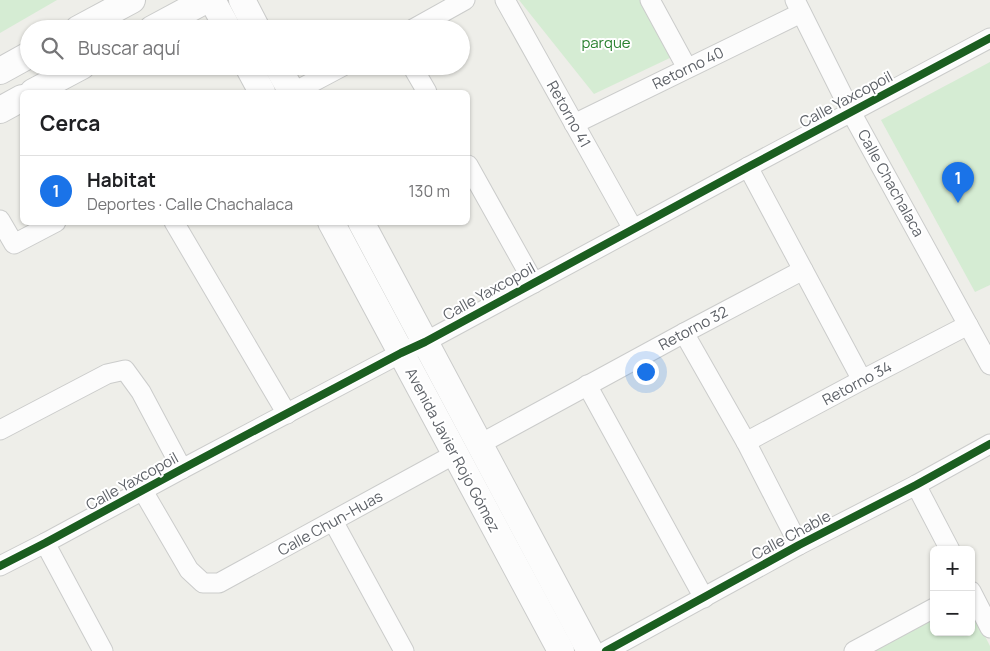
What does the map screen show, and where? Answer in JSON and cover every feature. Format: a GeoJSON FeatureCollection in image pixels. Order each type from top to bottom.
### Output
{"type":"FeatureCollection","features":[{"type":"Feature","properties":{"kind":"main road"},"geometry":{"type":"LineString","coordinates":[[95,20],[132,0]]}},
{"type":"Feature","properties":{"kind":"main road"},"geometry":{"type":"LineString","coordinates":[[169,20],[206,0]]}},
{"type":"Feature","properties":{"kind":"main road"},"geometry":{"type":"LineString","coordinates":[[212,0],[223,20]]}},
{"type":"Feature","properties":{"kind":"main road"},"geometry":{"type":"LineString","coordinates":[[242,0],[252,20]]}},
{"type":"Feature","properties":{"kind":"main road"},"geometry":{"type":"LineString","coordinates":[[0,71],[20,60]]}},
{"type":"Feature","properties":{"kind":"main road"},"geometry":{"type":"LineString","coordinates":[[37,90],[65,75]]}},
{"type":"Feature","properties":{"kind":"main road"},"geometry":{"type":"LineString","coordinates":[[253,75],[261,90]]}},
{"type":"Feature","properties":{"kind":"main road"},"geometry":{"type":"LineString","coordinates":[[283,75],[292,90]]}},
{"type":"Feature","properties":{"kind":"main road"},"geometry":{"type":"LineString","coordinates":[[0,110],[20,99]]}},
{"type":"Feature","properties":{"kind":"main road","name":"Avenida Javier Rojo Gómez"},"geometry":{"type":"LineString","coordinates":[[333,225],[561,651]]}},
{"type":"Feature","properties":{"kind":"main road","name":"Avenida Javier Rojo Gómez"},"geometry":{"type":"LineString","coordinates":[[363,225],[590,651]]}},
{"type":"Feature","properties":{"kind":"street"},"geometry":{"type":"LineString","coordinates":[[428,20],[465,0]]}},
{"type":"Feature","properties":{"kind":"street","name":"Retorno 41"},"geometry":{"type":"LineString","coordinates":[[506,0],[632,229]]}},
{"type":"Feature","properties":{"kind":"street"},"geometry":{"type":"LineString","coordinates":[[650,0],[687,68]]}},
{"type":"Feature","properties":{"kind":"street","name":"Retorno 40"},"geometry":{"type":"LineString","coordinates":[[574,124],[687,68],[798,7]]}},
{"type":"Feature","properties":{"kind":"street","name":"Calle Chachalaca"},"geometry":{"type":"LineString","coordinates":[[798,7],[851,112],[990,365]]}},
{"type":"Feature","properties":{"kind":"street","name":"Calle Yaxcopoil"},"geometry":{"type":"LineString","coordinates":[[0,566],[46,544],[182,469],[425,342],[990,38]]}},
{"type":"Feature","properties":{"kind":"street"},"geometry":{"type":"LineString","coordinates":[[297,90],[326,75]]}},
{"type":"Feature","properties":{"kind":"street"},"geometry":{"type":"LineString","coordinates":[[417,75],[426,90]]}},
{"type":"Feature","properties":{"kind":"street"},"geometry":{"type":"LineString","coordinates":[[748,167],[862,380]]}},
{"type":"Feature","properties":{"kind":"street"},"geometry":{"type":"LineString","coordinates":[[470,169],[534,282]]}},
{"type":"Feature","properties":{"kind":"street"},"geometry":{"type":"LineString","coordinates":[[0,220],[14,244],[50,225]]}},
{"type":"Feature","properties":{"kind":"street"},"geometry":{"type":"LineString","coordinates":[[176,225],[287,414]]}},
{"type":"Feature","properties":{"kind":"street","name":"Retorno 32"},"geometry":{"type":"LineString","coordinates":[[480,444],[802,270]]}},
{"type":"Feature","properties":{"kind":"street","name":"Retorno 34"},"geometry":{"type":"LineString","coordinates":[[746,442],[968,325]]}},
{"type":"Feature","properties":{"kind":"street"},"geometry":{"type":"LineString","coordinates":[[684,333],[746,442],[799,546]]}},
{"type":"Feature","properties":{"kind":"street"},"geometry":{"type":"LineString","coordinates":[[0,430],[107,374],[125,370],[141,392],[182,469]]}},
{"type":"Feature","properties":{"kind":"street"},"geometry":{"type":"LineString","coordinates":[[587,385],[704,598]]}},
{"type":"Feature","properties":{"kind":"street","name":"Calle Chable"},"geometry":{"type":"LineString","coordinates":[[606,651],[990,444]]}},
{"type":"Feature","properties":{"kind":"street","name":"Calle Chun-Huas"},"geometry":{"type":"LineString","coordinates":[[143,491],[189,570],[203,583],[219,584],[455,454]]}},
{"type":"Feature","properties":{"kind":"street"},"geometry":{"type":"LineString","coordinates":[[916,485],[948,546]]}},
{"type":"Feature","properties":{"kind":"street"},"geometry":{"type":"LineString","coordinates":[[333,521],[404,651]]}},
{"type":"Feature","properties":{"kind":"street"},"geometry":{"type":"LineString","coordinates":[[46,544],[103,651]]}},
{"type":"Feature","properties":{"kind":"street"},"geometry":{"type":"LineString","coordinates":[[975,599],[990,628]]}},
{"type":"Feature","properties":{"kind":"street"},"geometry":{"type":"LineString","coordinates":[[860,650],[930,610]]}},
{"type":"Feature","properties":{"kind":"green space"},"geometry":{"type":"Polygon","coordinates":[[[0,0],[57,0],[20,20],[0,33],[0,0]]]}},
{"type":"Feature","properties":{"kind":"green space","name":"parque"},"geometry":{"type":"Polygon","coordinates":[[[519,0],[644,0],[674,56],[594,94],[519,0]]]}},
{"type":"Feature","properties":{"kind":"green space"},"geometry":{"type":"Polygon","coordinates":[[[990,62],[990,285],[975,292],[881,120],[990,62]]]}},
{"type":"Feature","properties":{"kind":"green space"},"geometry":{"type":"Polygon","coordinates":[[[975,617],[990,646],[990,651],[876,651],[874,647],[930,621],[930,636],[975,636],[975,617]]]}},
{"type":"Feature","properties":{"kind":"cycle path"},"geometry":{"type":"LineString","coordinates":[[0,566],[425,342],[990,38]]}},
{"type":"Feature","properties":{"kind":"cycle path"},"geometry":{"type":"LineString","coordinates":[[606,651],[799,545],[916,485],[990,444]]}},
{"type":"Feature","properties":{"kind":"place","name":"Habitat"},"geometry":{"type":"Point","coordinates":[958,203]}}]}
